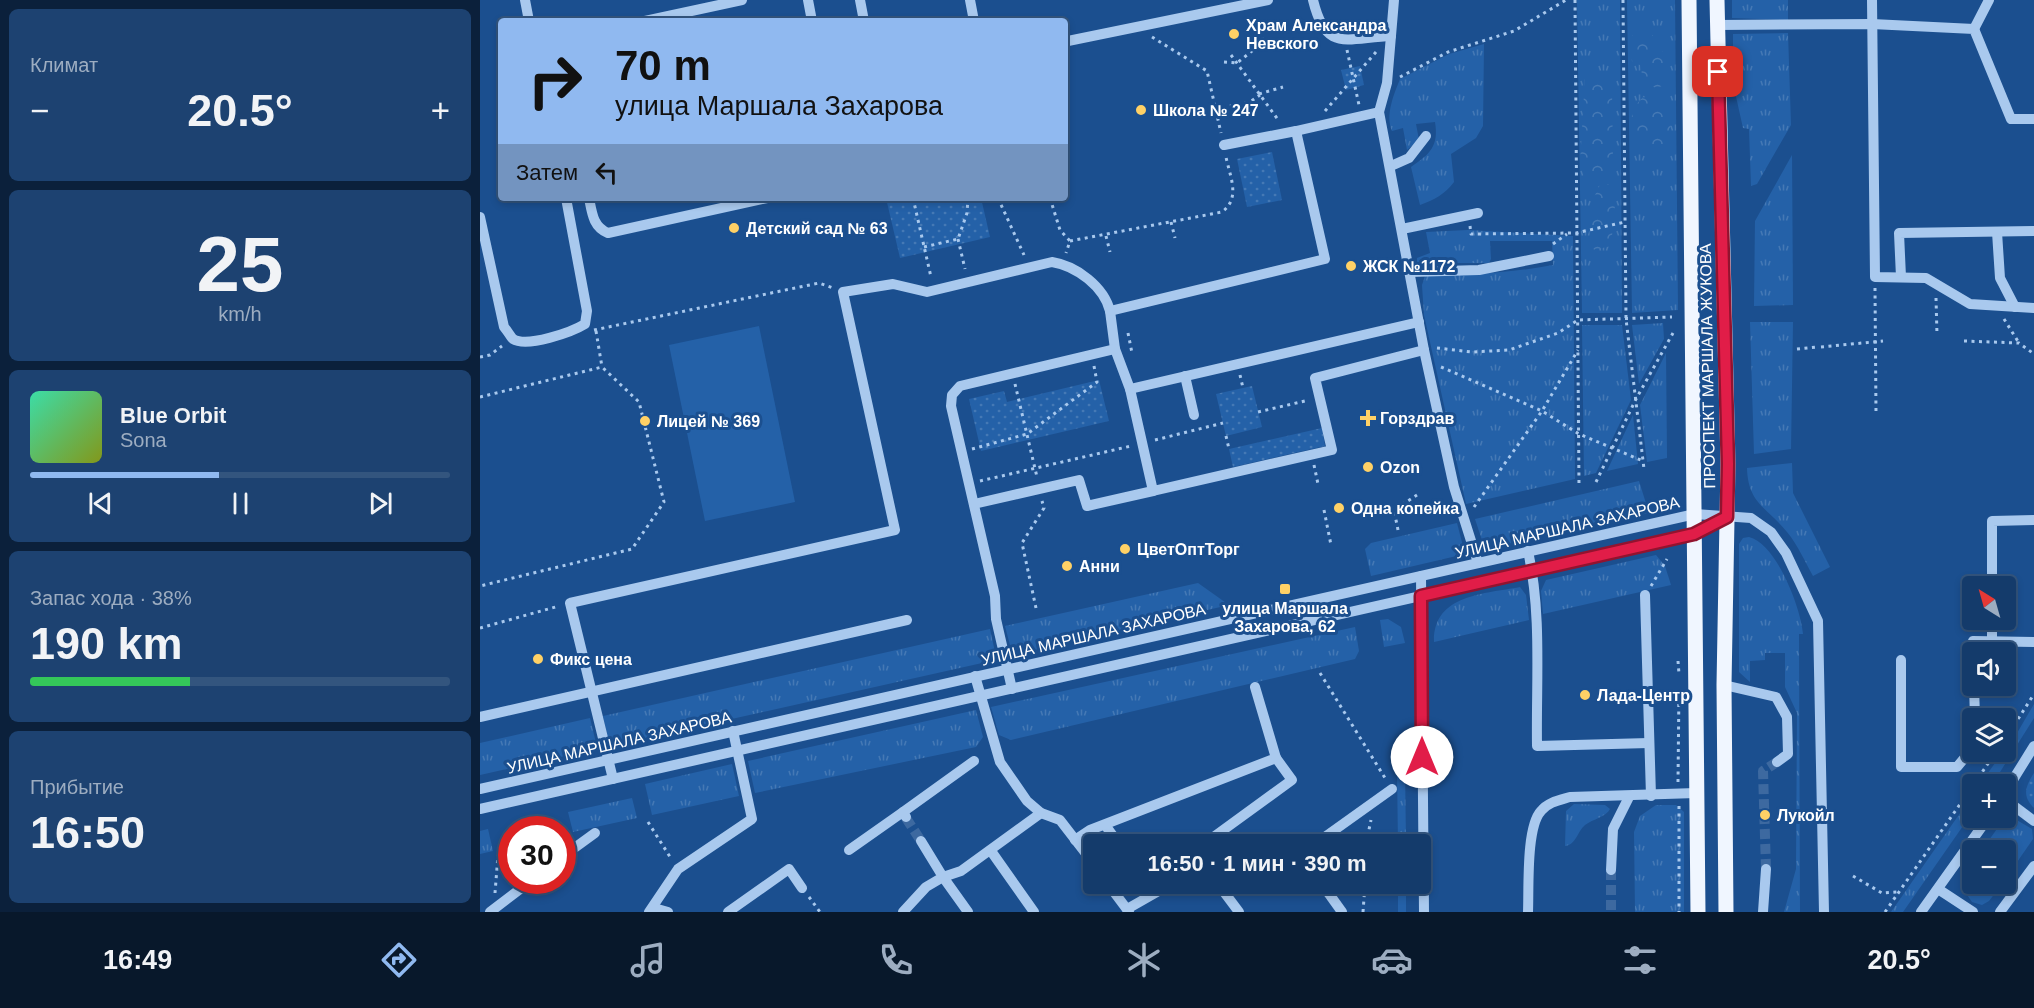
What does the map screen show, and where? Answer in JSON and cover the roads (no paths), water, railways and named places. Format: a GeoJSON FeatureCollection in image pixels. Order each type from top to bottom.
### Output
{"type":"FeatureCollection","features":[{"type":"Feature","properties":{"kind":"main road","name":"ПРОСПЕКТ МАРШАЛА ЖУКОВА"},"geometry":{"type":"LineString","coordinates":[[1689,0],[1698,912]]}},
{"type":"Feature","properties":{"kind":"main road","name":"ПРОСПЕКТ МАРШАЛА ЖУКОВА"},"geometry":{"type":"LineString","coordinates":[[1717,0],[1728,440],[1724,686],[1726,912]]}},
{"type":"Feature","properties":{"kind":"street"},"geometry":{"type":"LineString","coordinates":[[525,0],[529,18]]}},
{"type":"Feature","properties":{"kind":"street"},"geometry":{"type":"LineString","coordinates":[[659,18],[742,0]]}},
{"type":"Feature","properties":{"kind":"street"},"geometry":{"type":"LineString","coordinates":[[808,0],[811,18]]}},
{"type":"Feature","properties":{"kind":"street"},"geometry":{"type":"LineString","coordinates":[[860,0],[863,18]]}},
{"type":"Feature","properties":{"kind":"street"},"geometry":{"type":"LineString","coordinates":[[970,0],[973,18]]}},
{"type":"Feature","properties":{"kind":"street"},"geometry":{"type":"LineString","coordinates":[[1068,41],[1268,0]]}},
{"type":"Feature","properties":{"kind":"street"},"geometry":{"type":"LineString","coordinates":[[1313,0],[1322,29],[1328,36],[1344,38],[1391,36]]}},
{"type":"Feature","properties":{"kind":"street"},"geometry":{"type":"LineString","coordinates":[[1394,0],[1387,83],[1379,111],[1424,353],[1454,487],[1478,563]]}},
{"type":"Feature","properties":{"kind":"street"},"geometry":{"type":"LineString","coordinates":[[1872,0],[1875,277],[1926,278],[1970,304],[2034,308]]}},
{"type":"Feature","properties":{"kind":"street"},"geometry":{"type":"LineString","coordinates":[[1974,29],[1989,0]]}},
{"type":"Feature","properties":{"kind":"street"},"geometry":{"type":"LineString","coordinates":[[1717,25],[1872,24],[1974,29]]}},
{"type":"Feature","properties":{"kind":"street"},"geometry":{"type":"LineString","coordinates":[[1974,29],[2012,119],[2034,119]]}},
{"type":"Feature","properties":{"kind":"street"},"geometry":{"type":"LineString","coordinates":[[1224,145],[1310,128],[1379,111]]}},
{"type":"Feature","properties":{"kind":"street"},"geometry":{"type":"LineString","coordinates":[[1110,311],[1325,259],[1296,131]]}},
{"type":"Feature","properties":{"kind":"street"},"geometry":{"type":"LineString","coordinates":[[1391,166],[1409,158],[1420,147],[1426,136]]}},
{"type":"Feature","properties":{"kind":"street"},"geometry":{"type":"LineString","coordinates":[[480,217],[504,327],[513,339],[526,342],[573,332],[585,324],[587,311],[567,201]]}},
{"type":"Feature","properties":{"kind":"street"},"geometry":{"type":"LineString","coordinates":[[590,201],[593,220],[600,230],[608,233],[753,201]]}},
{"type":"Feature","properties":{"kind":"street"},"geometry":{"type":"LineString","coordinates":[[1402,229],[1473,214]]}},
{"type":"Feature","properties":{"kind":"street"},"geometry":{"type":"LineString","coordinates":[[1901,277],[1899,233],[2034,231]]}},
{"type":"Feature","properties":{"kind":"street"},"geometry":{"type":"LineString","coordinates":[[1997,232],[2001,278],[2015,307]]}},
{"type":"Feature","properties":{"kind":"street"},"geometry":{"type":"LineString","coordinates":[[1410,273],[1479,270],[1549,256]]}},
{"type":"Feature","properties":{"kind":"street"},"geometry":{"type":"LineString","coordinates":[[613,779],[570,603],[895,530],[843,292],[893,284],[927,292],[1052,262],[1063,264],[1103,293],[1110,311],[1115,349],[1130,389],[1153,491]]}},
{"type":"Feature","properties":{"kind":"street"},"geometry":{"type":"LineString","coordinates":[[1130,389],[1419,322]]}},
{"type":"Feature","properties":{"kind":"street"},"geometry":{"type":"LineString","coordinates":[[1012,689],[996,619],[995,596],[951,406],[952,394],[960,386],[1115,349]]}},
{"type":"Feature","properties":{"kind":"street"},"geometry":{"type":"LineString","coordinates":[[974,504],[1079,480],[1087,506],[1332,450],[1315,378],[1424,353]]}},
{"type":"Feature","properties":{"kind":"street"},"geometry":{"type":"LineString","coordinates":[[1185,376],[1194,415]]}},
{"type":"Feature","properties":{"kind":"street","name":"УЛИЦА МАРШАЛА ЗАХАРОВА"},"geometry":{"type":"LineString","coordinates":[[480,789],[1695,514],[1727,517]]}},
{"type":"Feature","properties":{"kind":"street"},"geometry":{"type":"LineString","coordinates":[[1727,517],[1751,518],[1771,532],[1785,553],[1818,621],[1824,912]]}},
{"type":"Feature","properties":{"kind":"street","name":"УЛИЦА МАРШАЛА ЗАХАРОВА"},"geometry":{"type":"LineString","coordinates":[[480,809],[1694,534],[1727,517]]}},
{"type":"Feature","properties":{"kind":"street"},"geometry":{"type":"LineString","coordinates":[[1992,576],[1992,521],[2034,520]]}},
{"type":"Feature","properties":{"kind":"street"},"geometry":{"type":"LineString","coordinates":[[1528,551],[1533,571],[1536,623],[1537,746],[1649,743]]}},
{"type":"Feature","properties":{"kind":"street"},"geometry":{"type":"LineString","coordinates":[[1421,576],[1424,912]]}},
{"type":"Feature","properties":{"kind":"street"},"geometry":{"type":"LineString","coordinates":[[1645,595],[1651,796]]}},
{"type":"Feature","properties":{"kind":"street"},"geometry":{"type":"LineString","coordinates":[[480,717],[907,620]]}},
{"type":"Feature","properties":{"kind":"street"},"geometry":{"type":"LineString","coordinates":[[1992,630],[1992,641]]}},
{"type":"Feature","properties":{"kind":"street"},"geometry":{"type":"LineString","coordinates":[[1973,642],[2034,642]]}},
{"type":"Feature","properties":{"kind":"street"},"geometry":{"type":"LineString","coordinates":[[1901,660],[1901,767],[1957,767],[1962,761]]}},
{"type":"Feature","properties":{"kind":"street"},"geometry":{"type":"LineString","coordinates":[[975,676],[1000,762],[1028,801],[1041,813],[1060,820],[1083,850]]}},
{"type":"Feature","properties":{"kind":"street"},"geometry":{"type":"LineString","coordinates":[[1724,686],[1776,697],[1786,717],[1788,754],[1777,762]]}},
{"type":"Feature","properties":{"kind":"street"},"geometry":{"type":"LineString","coordinates":[[1218,834],[1292,780],[1275,758],[1255,687]]}},
{"type":"Feature","properties":{"kind":"street"},"geometry":{"type":"LineString","coordinates":[[668,912],[651,910],[678,869],[752,819],[733,731]]}},
{"type":"Feature","properties":{"kind":"street"},"geometry":{"type":"LineString","coordinates":[[2016,775],[2034,746]]}},
{"type":"Feature","properties":{"kind":"street"},"geometry":{"type":"LineString","coordinates":[[1075,840],[1090,830],[1275,758]]}},
{"type":"Feature","properties":{"kind":"street"},"geometry":{"type":"LineString","coordinates":[[849,850],[904,815],[974,761]]}},
{"type":"Feature","properties":{"kind":"street"},"geometry":{"type":"LineString","coordinates":[[1329,834],[1392,789]]}},
{"type":"Feature","properties":{"kind":"street"},"geometry":{"type":"LineString","coordinates":[[1528,912],[1533,822],[1542,809],[1556,801],[1570,797],[1629,797],[1696,793]]}},
{"type":"Feature","properties":{"kind":"street"},"geometry":{"type":"LineString","coordinates":[[1611,870],[1613,829],[1629,797]]}},
{"type":"Feature","properties":{"kind":"street"},"geometry":{"type":"LineString","coordinates":[[2016,808],[2034,821]]}},
{"type":"Feature","properties":{"kind":"street"},"geometry":{"type":"LineString","coordinates":[[903,912],[926,887],[943,877],[961,871],[1041,813]]}},
{"type":"Feature","properties":{"kind":"street"},"geometry":{"type":"LineString","coordinates":[[1105,825],[1112,834]]}},
{"type":"Feature","properties":{"kind":"street"},"geometry":{"type":"LineString","coordinates":[[1921,912],[1981,828]]}},
{"type":"Feature","properties":{"kind":"street"},"geometry":{"type":"LineString","coordinates":[[576,847],[595,833]]}},
{"type":"Feature","properties":{"kind":"street"},"geometry":{"type":"LineString","coordinates":[[921,841],[968,912]]}},
{"type":"Feature","properties":{"kind":"street"},"geometry":{"type":"LineString","coordinates":[[991,851],[1034,912]]}},
{"type":"Feature","properties":{"kind":"street"},"geometry":{"type":"LineString","coordinates":[[2000,912],[2034,866]]}},
{"type":"Feature","properties":{"kind":"street"},"geometry":{"type":"LineString","coordinates":[[728,912],[789,869],[802,888]]}},
{"type":"Feature","properties":{"kind":"street"},"geometry":{"type":"LineString","coordinates":[[1764,912],[1766,869]]}},
{"type":"Feature","properties":{"kind":"street"},"geometry":{"type":"LineString","coordinates":[[1938,889],[1973,912]]}},
{"type":"Feature","properties":{"kind":"street"},"geometry":{"type":"LineString","coordinates":[[492,911],[514,894]]}},
{"type":"Feature","properties":{"kind":"street"},"geometry":{"type":"LineString","coordinates":[[1116,894],[1128,910],[1154,894]]}},
{"type":"Feature","properties":{"kind":"street"},"geometry":{"type":"LineString","coordinates":[[1226,894],[1239,912]]}},
{"type":"Feature","properties":{"kind":"street"},"geometry":{"type":"LineString","coordinates":[[1329,894],[1342,912]]}},
{"type":"Feature","properties":{"kind":"tunnel"},"geometry":{"type":"LineString","coordinates":[[1766,869],[1763,771],[1777,762]]}},
{"type":"Feature","properties":{"kind":"tunnel"},"geometry":{"type":"LineString","coordinates":[[906,818],[921,841]]}},
{"type":"Feature","properties":{"kind":"tunnel"},"geometry":{"type":"LineString","coordinates":[[1611,870],[1611,912]]}},
{"type":"Feature","properties":{"kind":"place","name":"Храм Александра Невского"},"geometry":{"type":"Point","coordinates":[1234,34]}},
{"type":"Feature","properties":{"kind":"place","name":"Школа № 247"},"geometry":{"type":"Point","coordinates":[1141,110]}},
{"type":"Feature","properties":{"kind":"place","name":"Детский сад № 63"},"geometry":{"type":"Point","coordinates":[734,228]}},
{"type":"Feature","properties":{"kind":"place","name":"ЖСК №1172"},"geometry":{"type":"Point","coordinates":[1351,266]}},
{"type":"Feature","properties":{"kind":"place","name":"Горздрав"},"geometry":{"type":"Point","coordinates":[1368,418]}},
{"type":"Feature","properties":{"kind":"place","name":"Лицей № 369"},"geometry":{"type":"Point","coordinates":[645,421]}},
{"type":"Feature","properties":{"kind":"place","name":"Ozon"},"geometry":{"type":"Point","coordinates":[1368,467]}},
{"type":"Feature","properties":{"kind":"place","name":"Одна копейка"},"geometry":{"type":"Point","coordinates":[1339,508]}},
{"type":"Feature","properties":{"kind":"place","name":"ЦветОптТорг"},"geometry":{"type":"Point","coordinates":[1125,549]}},
{"type":"Feature","properties":{"kind":"place","name":"Анни"},"geometry":{"type":"Point","coordinates":[1067,566]}},
{"type":"Feature","properties":{"kind":"place","name":"улица Маршала Захарова, 62"},"geometry":{"type":"Point","coordinates":[1285,589]}},
{"type":"Feature","properties":{"kind":"place","name":"Фикс цена"},"geometry":{"type":"Point","coordinates":[538,659]}},
{"type":"Feature","properties":{"kind":"place","name":"Лада-Центр"},"geometry":{"type":"Point","coordinates":[1585,695]}},
{"type":"Feature","properties":{"kind":"place","name":"Лукойл"},"geometry":{"type":"Point","coordinates":[1765,815]}}]}
